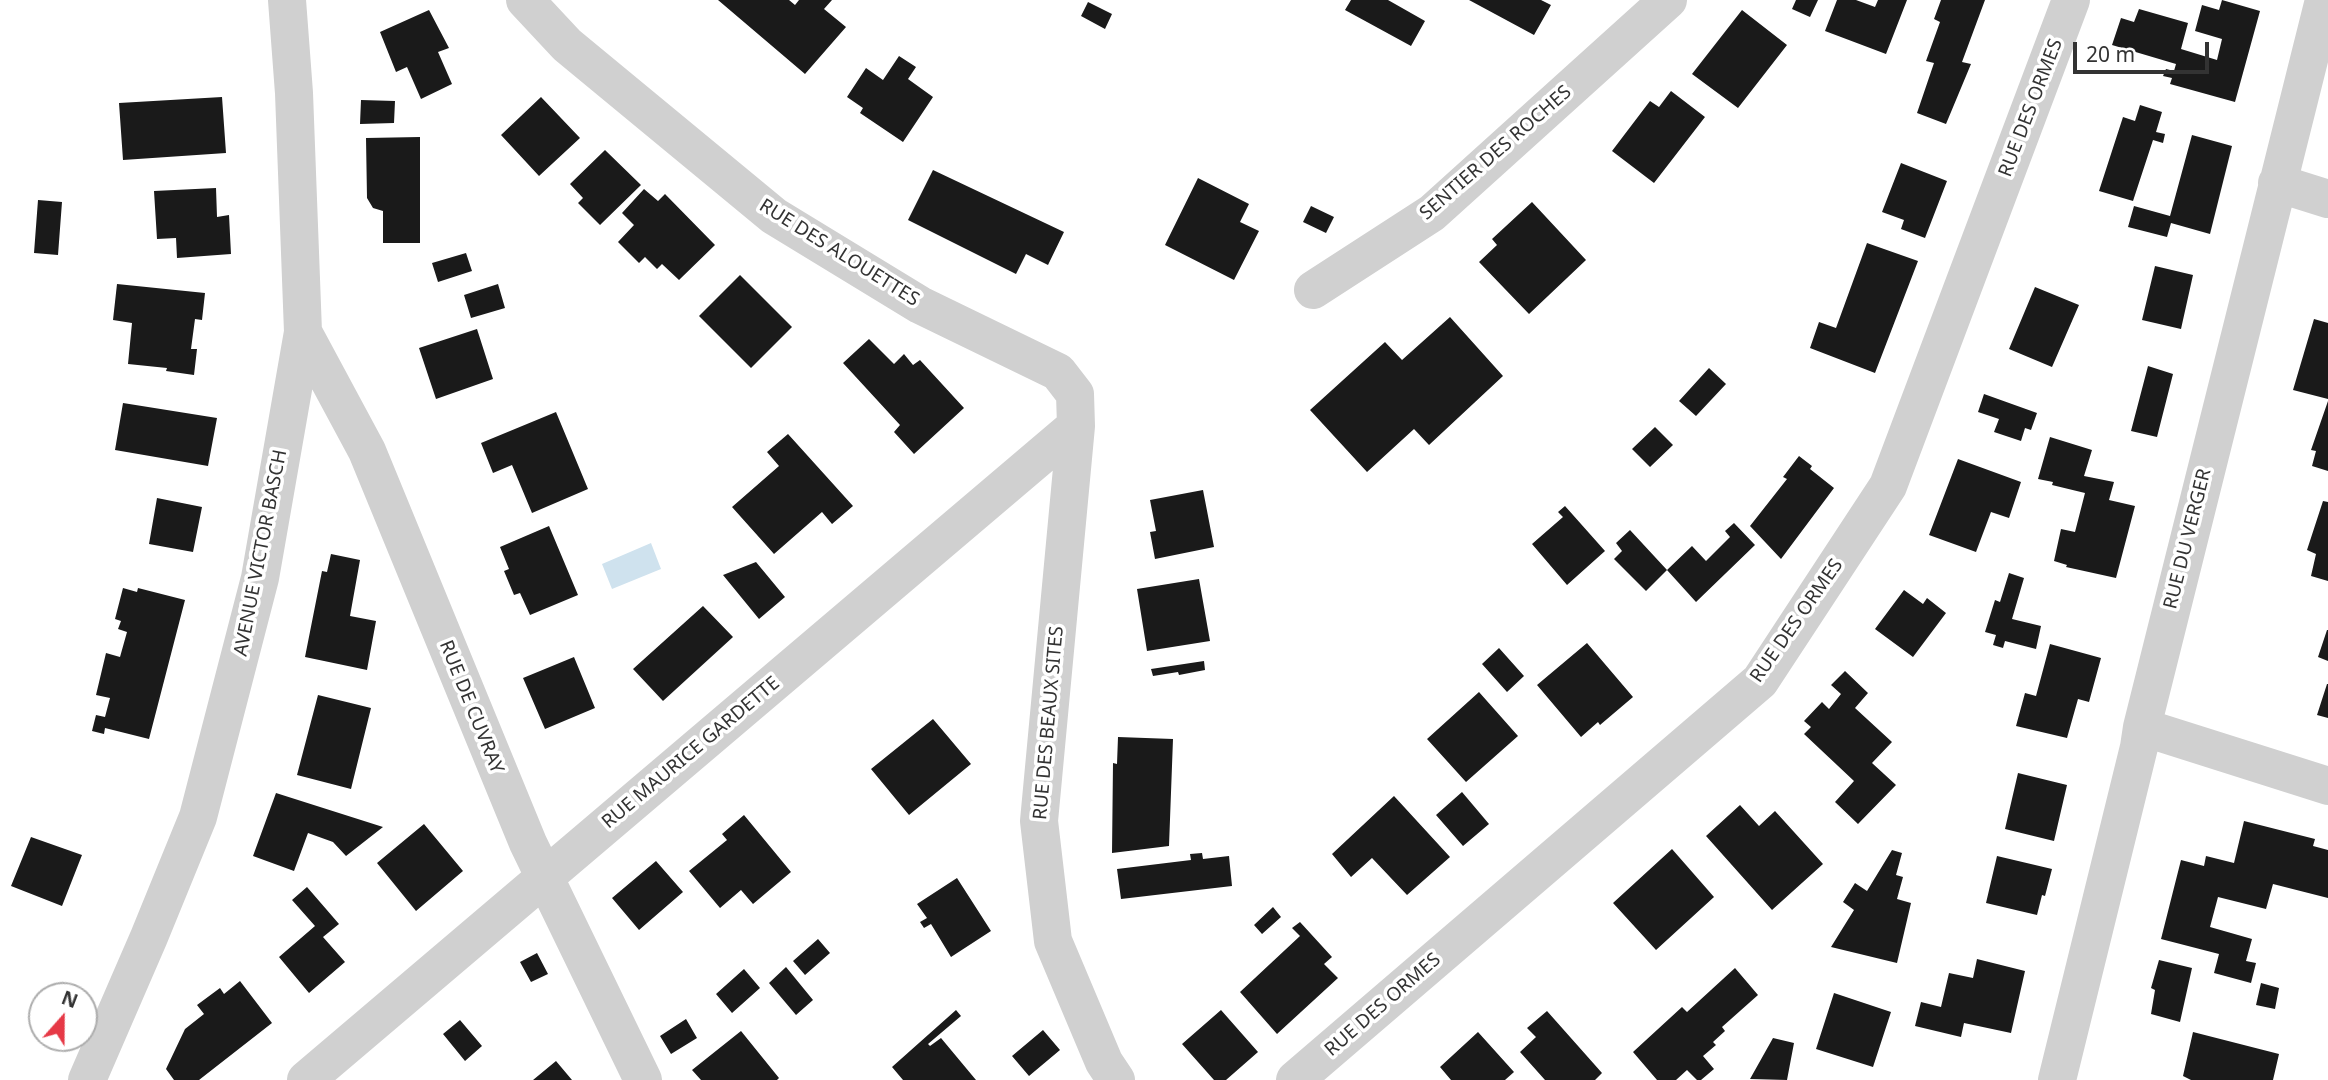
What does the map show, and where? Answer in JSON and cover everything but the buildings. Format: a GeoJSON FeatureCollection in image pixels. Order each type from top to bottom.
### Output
{"type":"FeatureCollection","features":[{"type":"Feature","properties":{"kind":"street","name":"AVENUE VICTOR BASCH"},"geometry":{"type":"LineString","coordinates":[[87,1080],[198,817],[260,578],[303,332],[294,93],[287,0]]}},
{"type":"Feature","properties":{"kind":"street","name":"RUE DES ALOUETTES"},"geometry":{"type":"LineString","coordinates":[[525,0],[567,45],[775,216],[920,305],[1058,372],[1075,410]]}},
{"type":"Feature","properties":{"kind":"street","name":"SENTIER DES ROCHES"},"geometry":{"type":"LineString","coordinates":[[1312,290],[1432,213],[1668,0]]}},
{"type":"Feature","properties":{"kind":"street","name":"RUE DES ORMES"},"geometry":{"type":"LineString","coordinates":[[1295,1080],[1760,681],[1888,486],[2071,0]]}},
{"type":"Feature","properties":{"kind":"street","name":"RUE DU VERGER"},"geometry":{"type":"LineString","coordinates":[[2057,1080],[2142,727],[2324,0]]}},
{"type":"Feature","properties":{"kind":"street"},"geometry":{"type":"LineString","coordinates":[[2277,183],[2328,199]]}},
{"type":"Feature","properties":{"kind":"street","name":"RUE DE CUVRAY"},"geometry":{"type":"LineString","coordinates":[[303,332],[366,452],[544,879],[643,1080]]}},
{"type":"Feature","properties":{"kind":"street","name":"RUE MAURICE GARDETTE"},"geometry":{"type":"LineString","coordinates":[[306,1080],[544,879],[1075,410]]}},
{"type":"Feature","properties":{"kind":"street","name":"RUE DES BEAUX SITES"},"geometry":{"type":"LineString","coordinates":[[1075,410],[1040,821],[1053,941],[1104,1062],[1116,1080]]}},
{"type":"Feature","properties":{"kind":"street"},"geometry":{"type":"LineString","coordinates":[[2142,727],[2328,786]]}},
{"type":"Feature","properties":{"kind":"water"},"geometry":{"type":"Polygon","coordinates":[[[651,543],[661,569],[612,589],[602,564],[651,543]]]}}]}
